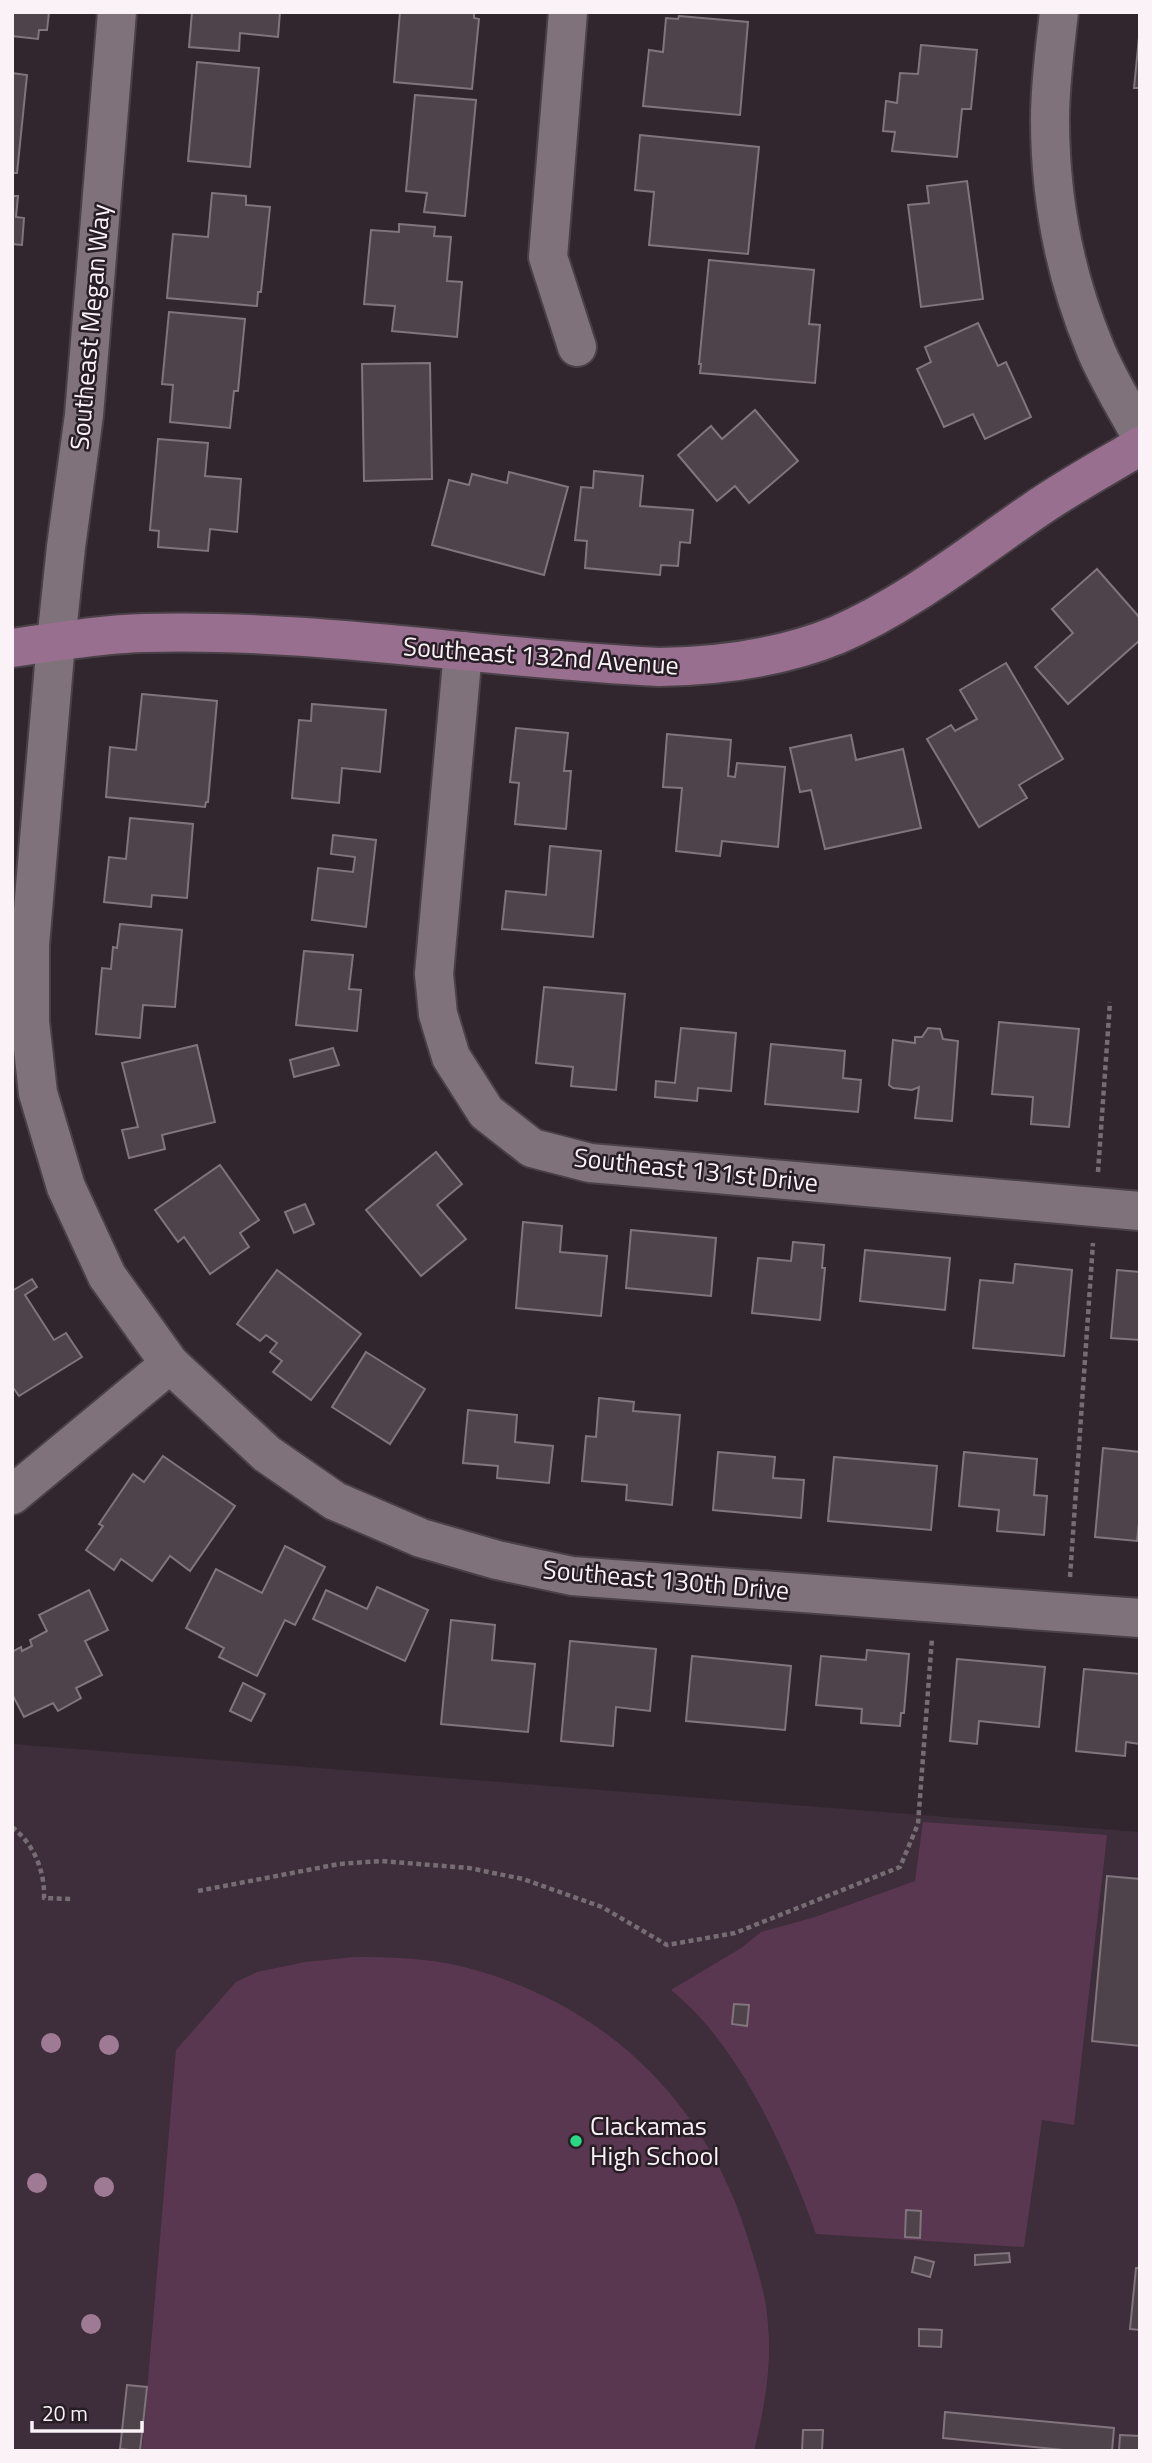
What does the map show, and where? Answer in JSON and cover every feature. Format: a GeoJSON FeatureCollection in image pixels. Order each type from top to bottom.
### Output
{"type":"FeatureCollection","features":[{"type":"Feature","properties":{"kind":"street","name":"Southeast Megan Way"},"geometry":{"type":"LineString","coordinates":[[56,642],[83,415],[117,12]]}},
{"type":"Feature","properties":{"kind":"street"},"geometry":{"type":"LineString","coordinates":[[568,12],[548,257],[577,347]]}},
{"type":"Feature","properties":{"kind":"street"},"geometry":{"type":"LineString","coordinates":[[1059,12],[1050,117],[1051,161],[1062,242],[1075,294],[1096,350],[1140,434]]}},
{"type":"Feature","properties":{"kind":"street","name":"Southeast 132nd Avenue"},"geometry":{"type":"LineString","coordinates":[[12,648],[142,633],[198,633],[286,636],[659,667],[716,664],[799,648],[836,635],[898,604],[1038,508],[1140,446]]}},
{"type":"Feature","properties":{"kind":"street","name":"Southeast 130th Drive"},"geometry":{"type":"LineString","coordinates":[[56,642],[30,945],[30,1022],[38,1093],[66,1187],[107,1276],[170,1364],[267,1454],[335,1501],[421,1538],[497,1560],[572,1576],[1140,1618]]}},
{"type":"Feature","properties":{"kind":"street","name":"Southeast 131st Drive"},"geometry":{"type":"LineString","coordinates":[[463,652],[434,974],[438,1014],[451,1057],[486,1112],[532,1148],[590,1163],[1140,1211]]}},
{"type":"Feature","properties":{"kind":"street"},"geometry":{"type":"LineString","coordinates":[[12,1495],[170,1364]]}},
{"type":"Feature","properties":{"kind":"path"},"geometry":{"type":"LineString","coordinates":[[1067,1612],[1110,1002]]}},
{"type":"Feature","properties":{"kind":"path"},"geometry":{"type":"LineString","coordinates":[[198,1891],[339,1864],[381,1861],[469,1868],[523,1879],[602,1907],[667,1945],[735,1933],[900,1867],[917,1831],[934,1603]]}},
{"type":"Feature","properties":{"kind":"path"},"geometry":{"type":"LineString","coordinates":[[12,1827],[38,1860],[44,1884],[44,1898],[71,1899]]}},
{"type":"Feature","properties":{"kind":"shaded area","name":"Clackamas High School"},"geometry":{"type":"Polygon","coordinates":[[[12,1744],[1140,1832],[1140,2451],[12,2451],[12,1744]]]}},
{"type":"Feature","properties":{"kind":"shaded area"},"geometry":{"type":"Polygon","coordinates":[[[923,1822],[1107,1835],[1074,2125],[1042,2120],[1024,2247],[816,2234],[776,2136],[740,2070],[696,2013],[671,1990],[741,1948],[761,1932],[815,1917],[915,1881],[923,1822]]]}},
{"type":"Feature","properties":{"kind":"shaded area"},"geometry":{"type":"Polygon","coordinates":[[[355,1957],[408,1958],[460,1966],[513,1983],[562,2005],[607,2034],[646,2068],[681,2107],[710,2151],[734,2200],[764,2297],[769,2341],[768,2373],[754,2451],[142,2451],[176,2050],[236,1982],[257,1972],[305,1962],[355,1957]]]}},
{"type":"Feature","properties":{"kind":"building"},"geometry":{"type":"Polygon","coordinates":[[[12,12],[49,12],[47,30],[39,30],[38,39],[12,36],[12,12]]]}},
{"type":"Feature","properties":{"kind":"building"},"geometry":{"type":"Polygon","coordinates":[[[192,12],[280,12],[278,37],[240,33],[239,51],[189,47],[192,12]]]}},
{"type":"Feature","properties":{"kind":"building"},"geometry":{"type":"Polygon","coordinates":[[[400,12],[474,12],[474,18],[479,19],[472,89],[394,82],[400,12]]]}},
{"type":"Feature","properties":{"kind":"building"},"geometry":{"type":"Polygon","coordinates":[[[679,16],[748,22],[740,115],[643,106],[649,50],[663,52],[666,18],[678,19],[679,16]]]}},
{"type":"Feature","properties":{"kind":"building"},"geometry":{"type":"Polygon","coordinates":[[[1140,27],[1140,88],[1134,88],[1140,27]]]}},
{"type":"Feature","properties":{"kind":"building"},"geometry":{"type":"Polygon","coordinates":[[[921,45],[977,50],[971,109],[962,109],[957,157],[892,151],[895,132],[883,131],[886,101],[897,103],[900,73],[918,74],[921,45]]]}},
{"type":"Feature","properties":{"kind":"building"},"geometry":{"type":"Polygon","coordinates":[[[197,62],[259,68],[250,167],[188,161],[197,62]]]}},
{"type":"Feature","properties":{"kind":"building"},"geometry":{"type":"Polygon","coordinates":[[[12,73],[27,75],[17,173],[12,173],[12,73]]]}},
{"type":"Feature","properties":{"kind":"building"},"geometry":{"type":"Polygon","coordinates":[[[415,95],[476,100],[465,216],[424,212],[427,193],[406,191],[415,95]]]}},
{"type":"Feature","properties":{"kind":"building"},"geometry":{"type":"Polygon","coordinates":[[[640,135],[759,147],[748,254],[649,245],[654,192],[635,190],[640,135]]]}},
{"type":"Feature","properties":{"kind":"building"},"geometry":{"type":"Polygon","coordinates":[[[967,181],[983,299],[921,307],[908,205],[929,203],[927,186],[967,181]]]}},
{"type":"Feature","properties":{"kind":"building"},"geometry":{"type":"Polygon","coordinates":[[[212,193],[246,196],[246,205],[270,207],[261,292],[258,292],[257,306],[167,298],[173,234],[208,237],[212,193]]]}},
{"type":"Feature","properties":{"kind":"building"},"geometry":{"type":"Polygon","coordinates":[[[12,196],[18,196],[16,217],[24,218],[22,245],[12,244],[12,196]]]}},
{"type":"Feature","properties":{"kind":"building"},"geometry":{"type":"Polygon","coordinates":[[[399,224],[435,227],[434,236],[451,237],[447,281],[462,282],[457,337],[392,331],[395,306],[364,304],[371,230],[399,232],[399,224]]]}},
{"type":"Feature","properties":{"kind":"building"},"geometry":{"type":"Polygon","coordinates":[[[709,260],[814,270],[809,324],[820,325],[815,383],[700,373],[709,260]]]}},
{"type":"Feature","properties":{"kind":"building"},"geometry":{"type":"Polygon","coordinates":[[[169,312],[245,319],[238,391],[234,391],[230,428],[170,422],[173,385],[162,384],[169,312]]]}},
{"type":"Feature","properties":{"kind":"building"},"geometry":{"type":"Polygon","coordinates":[[[978,323],[998,366],[1006,362],[1031,417],[985,439],[973,414],[944,427],[917,369],[931,362],[925,347],[978,323]]]}},
{"type":"Feature","properties":{"kind":"building"},"geometry":{"type":"Polygon","coordinates":[[[430,363],[432,479],[364,481],[362,364],[430,363]]]}},
{"type":"Feature","properties":{"kind":"building"},"geometry":{"type":"Polygon","coordinates":[[[755,410],[798,461],[749,503],[735,486],[717,501],[678,455],[711,426],[722,439],[755,410]]]}},
{"type":"Feature","properties":{"kind":"building"},"geometry":{"type":"Polygon","coordinates":[[[158,439],[208,443],[205,476],[241,479],[237,532],[210,529],[208,551],[158,547],[159,531],[150,530],[158,439]]]}},
{"type":"Feature","properties":{"kind":"building"},"geometry":{"type":"Polygon","coordinates":[[[594,471],[643,476],[640,506],[693,510],[690,543],[680,542],[678,566],[661,565],[660,575],[585,568],[587,541],[575,540],[581,487],[593,488],[594,471]]]}},
{"type":"Feature","properties":{"kind":"building"},"geometry":{"type":"Polygon","coordinates":[[[509,472],[568,487],[544,575],[432,545],[449,480],[469,485],[472,474],[507,483],[509,472]]]}},
{"type":"Feature","properties":{"kind":"building"},"geometry":{"type":"Polygon","coordinates":[[[1097,569],[1140,618],[1140,640],[1068,704],[1035,667],[1073,633],[1052,609],[1097,569]]]}},
{"type":"Feature","properties":{"kind":"building"},"geometry":{"type":"Polygon","coordinates":[[[1006,663],[1063,759],[1019,785],[1027,798],[979,827],[927,739],[951,725],[955,731],[977,719],[960,690],[1006,663]]]}},
{"type":"Feature","properties":{"kind":"building"},"geometry":{"type":"Polygon","coordinates":[[[142,694],[217,701],[208,802],[205,807],[106,797],[110,747],[136,750],[142,694]]]}},
{"type":"Feature","properties":{"kind":"building"},"geometry":{"type":"Polygon","coordinates":[[[312,704],[386,710],[380,772],[342,768],[339,803],[292,798],[299,720],[311,721],[312,704]]]}},
{"type":"Feature","properties":{"kind":"building"},"geometry":{"type":"Polygon","coordinates":[[[516,728],[568,733],[564,771],[571,771],[566,829],[515,824],[519,783],[510,782],[516,728]]]}},
{"type":"Feature","properties":{"kind":"building"},"geometry":{"type":"Polygon","coordinates":[[[667,734],[731,740],[728,776],[735,777],[737,763],[785,767],[778,847],[722,841],[720,856],[676,851],[682,788],[663,787],[667,734]]]}},
{"type":"Feature","properties":{"kind":"building"},"geometry":{"type":"Polygon","coordinates":[[[851,735],[856,760],[903,749],[921,828],[825,849],[811,790],[800,792],[790,748],[851,735]]]}},
{"type":"Feature","properties":{"kind":"building"},"geometry":{"type":"Polygon","coordinates":[[[130,818],[193,824],[187,898],[152,895],[151,907],[104,902],[109,857],[126,859],[130,818]]]}},
{"type":"Feature","properties":{"kind":"building"},"geometry":{"type":"Polygon","coordinates":[[[333,835],[376,840],[366,927],[312,920],[318,868],[353,872],[355,857],[331,854],[333,835]]]}},
{"type":"Feature","properties":{"kind":"building"},"geometry":{"type":"Polygon","coordinates":[[[550,846],[601,851],[593,937],[502,929],[506,891],[546,895],[550,846]]]}},
{"type":"Feature","properties":{"kind":"building"},"geometry":{"type":"Polygon","coordinates":[[[120,924],[182,930],[175,1007],[143,1005],[140,1038],[96,1034],[102,968],[111,969],[113,947],[117,948],[120,924]]]}},
{"type":"Feature","properties":{"kind":"building"},"geometry":{"type":"Polygon","coordinates":[[[304,951],[353,955],[349,989],[361,990],[357,1031],[296,1025],[304,951]]]}},
{"type":"Feature","properties":{"kind":"building"},"geometry":{"type":"Polygon","coordinates":[[[544,987],[625,994],[616,1090],[571,1086],[573,1067],[536,1063],[544,987]]]}},
{"type":"Feature","properties":{"kind":"building"},"geometry":{"type":"Polygon","coordinates":[[[999,1022],[1079,1029],[1069,1127],[1031,1124],[1033,1097],[992,1094],[999,1022]]]}},
{"type":"Feature","properties":{"kind":"building"},"geometry":{"type":"Polygon","coordinates":[[[681,1028],[736,1033],[731,1091],[698,1088],[697,1101],[655,1097],[656,1081],[675,1083],[681,1028]]]}},
{"type":"Feature","properties":{"kind":"building"},"geometry":{"type":"Polygon","coordinates":[[[928,1028],[940,1029],[943,1039],[958,1041],[952,1121],[915,1118],[919,1087],[912,1090],[889,1085],[893,1040],[915,1043],[915,1037],[922,1037],[928,1028]]]}},
{"type":"Feature","properties":{"kind":"building"},"geometry":{"type":"Polygon","coordinates":[[[771,1044],[845,1051],[843,1078],[861,1080],[858,1112],[765,1104],[771,1044]]]}},
{"type":"Feature","properties":{"kind":"building"},"geometry":{"type":"Polygon","coordinates":[[[197,1045],[215,1122],[162,1135],[165,1149],[129,1158],[122,1130],[138,1127],[122,1063],[197,1045]]]}},
{"type":"Feature","properties":{"kind":"building"},"geometry":{"type":"Polygon","coordinates":[[[333,1048],[339,1065],[294,1077],[290,1060],[333,1048]]]}},
{"type":"Feature","properties":{"kind":"building"},"geometry":{"type":"Polygon","coordinates":[[[436,1152],[462,1184],[437,1205],[466,1239],[421,1276],[366,1210],[436,1152]]]}},
{"type":"Feature","properties":{"kind":"building"},"geometry":{"type":"Polygon","coordinates":[[[220,1165],[259,1220],[240,1233],[249,1247],[210,1274],[184,1237],[178,1242],[155,1210],[220,1165]]]}},
{"type":"Feature","properties":{"kind":"building"},"geometry":{"type":"Polygon","coordinates":[[[305,1204],[314,1224],[294,1233],[285,1212],[305,1204]]]}},
{"type":"Feature","properties":{"kind":"building"},"geometry":{"type":"Polygon","coordinates":[[[523,1222],[562,1226],[560,1252],[607,1256],[601,1316],[516,1308],[523,1222]]]}},
{"type":"Feature","properties":{"kind":"building"},"geometry":{"type":"Polygon","coordinates":[[[631,1230],[716,1238],[711,1296],[626,1288],[631,1230]]]}},
{"type":"Feature","properties":{"kind":"building"},"geometry":{"type":"Polygon","coordinates":[[[793,1242],[824,1245],[822,1268],[825,1268],[820,1320],[752,1313],[758,1258],[791,1261],[793,1242]]]}},
{"type":"Feature","properties":{"kind":"building"},"geometry":{"type":"Polygon","coordinates":[[[865,1250],[950,1258],[945,1310],[860,1301],[865,1250]]]}},
{"type":"Feature","properties":{"kind":"building"},"geometry":{"type":"Polygon","coordinates":[[[1015,1264],[1072,1270],[1064,1356],[973,1348],[980,1280],[1013,1283],[1015,1264]]]}},
{"type":"Feature","properties":{"kind":"building"},"geometry":{"type":"Polygon","coordinates":[[[277,1270],[361,1334],[311,1400],[273,1372],[282,1361],[270,1352],[277,1343],[266,1335],[260,1341],[237,1324],[277,1270]]]}},
{"type":"Feature","properties":{"kind":"building"},"geometry":{"type":"Polygon","coordinates":[[[1117,1270],[1140,1272],[1140,1340],[1111,1338],[1117,1270]]]}},
{"type":"Feature","properties":{"kind":"building"},"geometry":{"type":"Polygon","coordinates":[[[32,1279],[37,1287],[25,1295],[54,1340],[66,1333],[82,1357],[19,1396],[12,1386],[12,1291],[32,1279]]]}},
{"type":"Feature","properties":{"kind":"building"},"geometry":{"type":"Polygon","coordinates":[[[366,1352],[425,1389],[390,1444],[332,1407],[366,1352]]]}},
{"type":"Feature","properties":{"kind":"building"},"geometry":{"type":"Polygon","coordinates":[[[599,1398],[634,1402],[633,1411],[680,1415],[672,1505],[626,1500],[627,1485],[582,1481],[586,1436],[596,1437],[599,1398]]]}},
{"type":"Feature","properties":{"kind":"building"},"geometry":{"type":"Polygon","coordinates":[[[468,1410],[517,1415],[515,1442],[553,1446],[549,1483],[497,1478],[498,1466],[463,1463],[468,1410]]]}},
{"type":"Feature","properties":{"kind":"building"},"geometry":{"type":"Polygon","coordinates":[[[1103,1448],[1140,1452],[1137,1541],[1095,1537],[1103,1448]]]}},
{"type":"Feature","properties":{"kind":"building"},"geometry":{"type":"Polygon","coordinates":[[[718,1452],[775,1457],[773,1478],[804,1480],[801,1518],[713,1510],[718,1452]]]}},
{"type":"Feature","properties":{"kind":"building"},"geometry":{"type":"Polygon","coordinates":[[[964,1452],[1037,1459],[1034,1495],[1047,1496],[1044,1535],[997,1531],[999,1510],[959,1506],[964,1452]]]}},
{"type":"Feature","properties":{"kind":"building"},"geometry":{"type":"Polygon","coordinates":[[[163,1456],[235,1506],[190,1571],[170,1556],[152,1581],[121,1559],[114,1570],[86,1550],[103,1526],[99,1524],[133,1474],[144,1482],[163,1456]]]}},
{"type":"Feature","properties":{"kind":"building"},"geometry":{"type":"Polygon","coordinates":[[[834,1457],[937,1466],[931,1530],[828,1521],[834,1457]]]}},
{"type":"Feature","properties":{"kind":"building"},"geometry":{"type":"Polygon","coordinates":[[[285,1546],[325,1567],[295,1625],[285,1620],[257,1676],[219,1657],[224,1648],[186,1628],[216,1569],[262,1593],[285,1546]]]}},
{"type":"Feature","properties":{"kind":"building"},"geometry":{"type":"Polygon","coordinates":[[[377,1587],[428,1610],[405,1661],[313,1619],[326,1590],[367,1609],[377,1587]]]}},
{"type":"Feature","properties":{"kind":"building"},"geometry":{"type":"Polygon","coordinates":[[[89,1590],[108,1630],[85,1641],[102,1675],[76,1688],[81,1698],[58,1711],[53,1703],[24,1717],[12,1694],[12,1652],[21,1647],[22,1651],[32,1646],[30,1640],[47,1631],[39,1615],[89,1590]]]}},
{"type":"Feature","properties":{"kind":"building"},"geometry":{"type":"Polygon","coordinates":[[[451,1620],[495,1625],[492,1660],[535,1664],[528,1732],[441,1724],[451,1620]]]}},
{"type":"Feature","properties":{"kind":"building"},"geometry":{"type":"Polygon","coordinates":[[[570,1641],[656,1649],[650,1711],[616,1707],[613,1746],[561,1741],[570,1641]]]}},
{"type":"Feature","properties":{"kind":"building"},"geometry":{"type":"Polygon","coordinates":[[[867,1650],[909,1654],[904,1713],[901,1713],[900,1726],[861,1723],[862,1709],[816,1705],[821,1656],[866,1660],[867,1650]]]}},
{"type":"Feature","properties":{"kind":"building"},"geometry":{"type":"Polygon","coordinates":[[[692,1656],[791,1666],[785,1730],[686,1721],[692,1656]]]}},
{"type":"Feature","properties":{"kind":"building"},"geometry":{"type":"Polygon","coordinates":[[[957,1659],[1045,1667],[1039,1727],[979,1721],[977,1744],[950,1741],[957,1659]]]}},
{"type":"Feature","properties":{"kind":"building"},"geometry":{"type":"Polygon","coordinates":[[[1084,1669],[1140,1674],[1140,1744],[1126,1742],[1125,1756],[1076,1751],[1084,1669]]]}},
{"type":"Feature","properties":{"kind":"building"},"geometry":{"type":"Polygon","coordinates":[[[243,1683],[265,1694],[251,1721],[230,1711],[243,1683]]]}},
{"type":"Feature","properties":{"kind":"building"},"geometry":{"type":"Polygon","coordinates":[[[1107,1876],[1140,1879],[1140,2046],[1092,2041],[1107,1876]]]}},
{"type":"Feature","properties":{"kind":"building"},"geometry":{"type":"Polygon","coordinates":[[[734,2004],[749,2005],[747,2026],[732,2024],[734,2004]]]}},
{"type":"Feature","properties":{"kind":"building"},"geometry":{"type":"Polygon","coordinates":[[[906,2210],[921,2211],[920,2238],[905,2237],[906,2210]]]}},
{"type":"Feature","properties":{"kind":"building"},"geometry":{"type":"Polygon","coordinates":[[[1009,2253],[1010,2262],[975,2265],[975,2255],[1009,2253]]]}},
{"type":"Feature","properties":{"kind":"building"},"geometry":{"type":"Polygon","coordinates":[[[915,2257],[934,2262],[930,2277],[912,2272],[915,2257]]]}},
{"type":"Feature","properties":{"kind":"building"},"geometry":{"type":"Polygon","coordinates":[[[1136,2268],[1140,2268],[1140,2330],[1130,2329],[1136,2268]]]}},
{"type":"Feature","properties":{"kind":"building"},"geometry":{"type":"Polygon","coordinates":[[[919,2329],[942,2330],[941,2347],[919,2346],[919,2329]]]}},
{"type":"Feature","properties":{"kind":"building"},"geometry":{"type":"Polygon","coordinates":[[[127,2385],[147,2387],[140,2451],[120,2449],[127,2385]]]}},
{"type":"Feature","properties":{"kind":"building"},"geometry":{"type":"Polygon","coordinates":[[[945,2412],[1114,2428],[1112,2451],[1074,2451],[943,2438],[945,2412]]]}},
{"type":"Feature","properties":{"kind":"building"},"geometry":{"type":"Polygon","coordinates":[[[803,2430],[823,2430],[822,2451],[802,2451],[803,2430]]]}},
{"type":"Feature","properties":{"kind":"building"},"geometry":{"type":"Polygon","coordinates":[[[1120,2435],[1140,2436],[1140,2451],[1119,2451],[1120,2435]]]}},
{"type":"Feature","properties":{"kind":"place","name":"Clackamas High School"},"geometry":{"type":"Point","coordinates":[576,2141]}}]}
